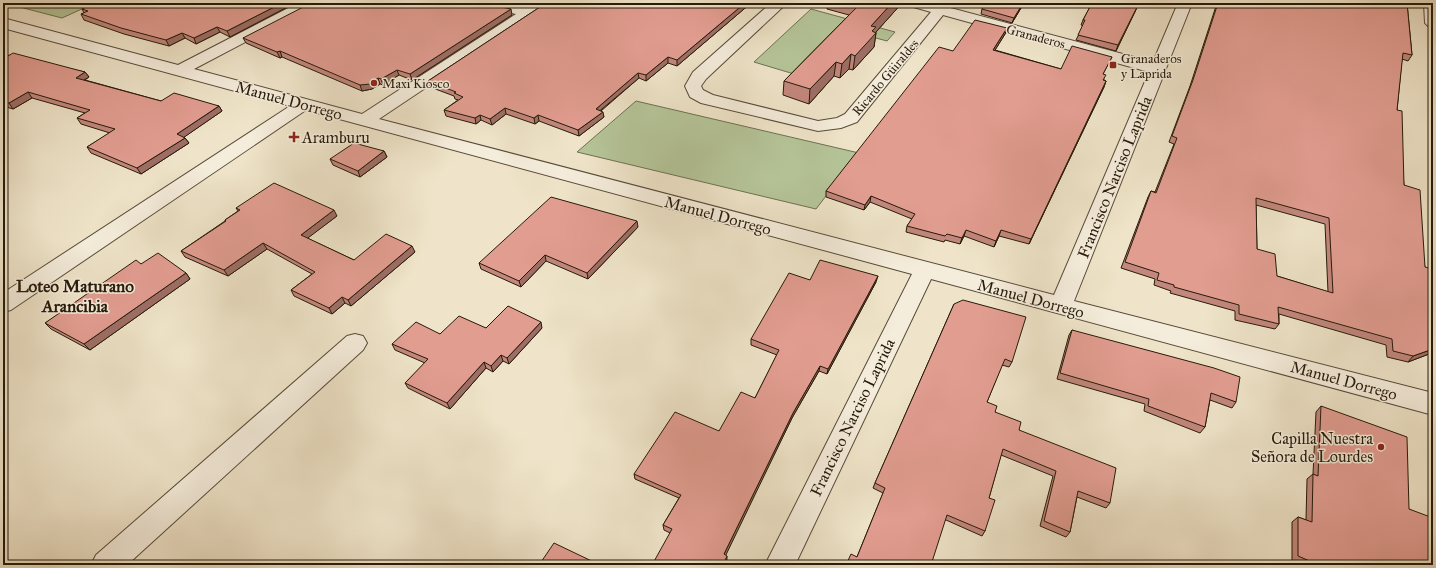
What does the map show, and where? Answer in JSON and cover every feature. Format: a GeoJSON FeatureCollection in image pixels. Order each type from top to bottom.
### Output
{"type":"FeatureCollection","features":[{"type":"Feature","properties":{"kind":"street"},"geometry":{"type":"LineString","coordinates":[[179,71],[309,3]]}},
{"type":"Feature","properties":{"kind":"street"},"geometry":{"type":"LineString","coordinates":[[486,3],[529,12]]}},
{"type":"Feature","properties":{"kind":"street"},"geometry":{"type":"LineString","coordinates":[[364,121],[543,3]]}},
{"type":"Feature","properties":{"kind":"street","name":"Ricardo Güiraldes"},"geometry":{"type":"LineString","coordinates":[[780,3],[699,76],[693,86],[696,93],[707,99],[818,126],[841,123],[851,118],[940,10]]}},
{"type":"Feature","properties":{"kind":"street","name":"Granaderos"},"geometry":{"type":"LineString","coordinates":[[915,3],[1158,69]]}},
{"type":"Feature","properties":{"kind":"street","name":"Francisco Narciso Laprida"},"geometry":{"type":"LineString","coordinates":[[1061,306],[1185,3]]}},
{"type":"Feature","properties":{"kind":"street"},"geometry":{"type":"LineString","coordinates":[[1431,3],[1433,23]]}},
{"type":"Feature","properties":{"kind":"street","name":"Manuel Dorrego"},"geometry":{"type":"LineString","coordinates":[[3,23],[364,121],[1433,404]]}},
{"type":"Feature","properties":{"kind":"street"},"geometry":{"type":"LineString","coordinates":[[3,304],[304,104]]}},
{"type":"Feature","properties":{"kind":"street","name":"Francisco Narciso Laprida"},"geometry":{"type":"LineString","coordinates":[[780,565],[925,270]]}},
{"type":"Feature","properties":{"kind":"street"},"geometry":{"type":"LineString","coordinates":[[106,565],[355,343]]}},
{"type":"Feature","properties":{"kind":"green space"},"geometry":{"type":"Polygon","coordinates":[[[4,3],[95,3],[62,18],[4,3]]]}},
{"type":"Feature","properties":{"kind":"green space"},"geometry":{"type":"Polygon","coordinates":[[[811,9],[895,32],[887,41],[839,28],[794,74],[754,62],[811,9]]]}},
{"type":"Feature","properties":{"kind":"green space"},"geometry":{"type":"Polygon","coordinates":[[[636,101],[859,153],[816,209],[577,152],[636,101]]]}},
{"type":"Feature","properties":{"kind":"building"},"geometry":{"type":"Polygon","coordinates":[[[94,3],[282,3],[227,31],[217,27],[194,38],[182,33],[166,40],[121,28],[81,14],[88,11],[82,9],[94,3]]]}},
{"type":"Feature","properties":{"kind":"building"},"geometry":{"type":"Polygon","coordinates":[[[311,3],[483,3],[511,9],[410,74],[397,70],[381,79],[378,78],[370,84],[360,85],[280,51],[277,52],[243,38],[311,3]]]}},
{"type":"Feature","properties":{"kind":"building"},"geometry":{"type":"Polygon","coordinates":[[[546,3],[745,3],[677,60],[668,57],[646,75],[638,73],[596,109],[603,112],[578,130],[538,115],[534,118],[505,108],[490,119],[480,115],[475,118],[444,110],[463,97],[454,93],[456,92],[428,81],[546,3]]]}},
{"type":"Feature","properties":{"kind":"building"},"geometry":{"type":"Polygon","coordinates":[[[857,3],[892,3],[871,26],[876,27],[872,31],[876,33],[855,56],[851,54],[842,64],[836,62],[810,89],[784,81],[860,4],[857,3]]]}},
{"type":"Feature","properties":{"kind":"building"},"geometry":{"type":"Polygon","coordinates":[[[986,3],[1023,3],[1014,18],[982,9],[986,3]]]}},
{"type":"Feature","properties":{"kind":"building"},"geometry":{"type":"Polygon","coordinates":[[[1092,3],[1134,3],[1132,6],[1137,7],[1118,45],[1078,35],[1085,20],[1083,20],[1092,3]]]}},
{"type":"Feature","properties":{"kind":"building"},"geometry":{"type":"Polygon","coordinates":[[[1218,3],[1407,3],[1412,55],[1403,53],[1397,110],[1402,111],[1404,185],[1420,190],[1425,267],[1429,268],[1433,318],[1433,349],[1413,356],[1393,351],[1392,339],[1278,307],[1279,324],[1239,314],[1239,305],[1174,287],[1174,285],[1157,280],[1159,273],[1125,262],[1151,191],[1156,193],[1177,138],[1172,136],[1193,80],[1218,3]],[[1256,198],[1257,249],[1275,254],[1277,276],[1333,293],[1329,218],[1256,198]]]}},
{"type":"Feature","properties":{"kind":"building"},"geometry":{"type":"Polygon","coordinates":[[[975,20],[1007,28],[993,50],[1061,69],[1072,46],[1112,57],[1103,74],[1106,75],[1103,80],[1106,81],[1031,239],[1001,230],[996,241],[966,230],[962,238],[947,234],[945,236],[907,226],[915,214],[871,196],[865,205],[826,191],[939,47],[953,51],[975,20]]]}},
{"type":"Feature","properties":{"kind":"building"},"geometry":{"type":"Polygon","coordinates":[[[13,53],[85,72],[76,78],[161,101],[174,93],[219,106],[177,134],[185,138],[137,168],[87,147],[115,129],[77,118],[90,110],[28,92],[9,103],[3,102],[3,54],[8,56],[13,53]]]}},
{"type":"Feature","properties":{"kind":"building"},"geometry":{"type":"Polygon","coordinates":[[[354,143],[384,151],[358,171],[330,159],[354,143]]]}},
{"type":"Feature","properties":{"kind":"building"},"geometry":{"type":"Polygon","coordinates":[[[274,183],[334,210],[301,235],[354,260],[386,234],[412,246],[348,300],[342,297],[329,308],[291,290],[315,272],[263,243],[224,270],[181,251],[226,221],[225,220],[240,210],[236,208],[274,183]]]}},
{"type":"Feature","properties":{"kind":"building"},"geometry":{"type":"Polygon","coordinates":[[[551,197],[637,221],[587,273],[545,255],[519,281],[479,263],[551,197]]]}},
{"type":"Feature","properties":{"kind":"building"},"geometry":{"type":"Polygon","coordinates":[[[158,253],[186,273],[84,344],[45,323],[136,260],[141,264],[158,253]]]}},
{"type":"Feature","properties":{"kind":"building"},"geometry":{"type":"Polygon","coordinates":[[[820,260],[878,276],[828,369],[820,366],[793,413],[724,554],[727,556],[723,565],[652,565],[672,529],[663,525],[681,495],[634,474],[675,412],[719,431],[741,392],[755,398],[779,350],[751,339],[789,273],[810,280],[820,260]]]}},
{"type":"Feature","properties":{"kind":"building"},"geometry":{"type":"Polygon","coordinates":[[[963,300],[1026,317],[1012,362],[1005,359],[987,402],[997,406],[995,412],[1021,422],[1019,430],[1116,468],[1110,503],[1078,491],[1070,532],[1044,521],[1056,471],[1003,449],[989,498],[995,500],[985,531],[947,515],[931,565],[846,565],[851,554],[857,557],[885,488],[875,483],[954,304],[963,300]]]}},
{"type":"Feature","properties":{"kind":"building"},"geometry":{"type":"Polygon","coordinates":[[[508,306],[541,322],[507,358],[501,355],[491,366],[484,362],[447,403],[405,383],[428,359],[392,344],[416,322],[440,334],[459,316],[486,328],[508,306]]]}},
{"type":"Feature","properties":{"kind":"building"},"geometry":{"type":"Polygon","coordinates":[[[1072,330],[1214,368],[1240,377],[1236,402],[1211,393],[1205,427],[1148,406],[1149,399],[1060,373],[1072,330]]]}},
{"type":"Feature","properties":{"kind":"building"},"geometry":{"type":"Polygon","coordinates":[[[1321,406],[1407,437],[1409,509],[1433,518],[1433,565],[1319,565],[1298,556],[1298,517],[1312,522],[1313,474],[1318,476],[1321,406]]]}},
{"type":"Feature","properties":{"kind":"building"},"geometry":{"type":"Polygon","coordinates":[[[554,543],[600,565],[539,565],[554,543]]]}},
{"type":"Feature","properties":{"kind":"place","name":"Granaderos y Laprida"},"geometry":{"type":"Point","coordinates":[1113,65]}},
{"type":"Feature","properties":{"kind":"place","name":"Maxi Kiosco"},"geometry":{"type":"Point","coordinates":[374,83]}},
{"type":"Feature","properties":{"kind":"place","name":"Aramburu"},"geometry":{"type":"Point","coordinates":[294,137]}},
{"type":"Feature","properties":{"kind":"place","name":"Capilla Nuestra Señora de Lourdes"},"geometry":{"type":"Point","coordinates":[1381,447]}},
{"type":"Feature","properties":{"kind":"district","name":"Loteo Maturano Arancibia"},"geometry":{"type":"Point","coordinates":[75,296]}}]}
